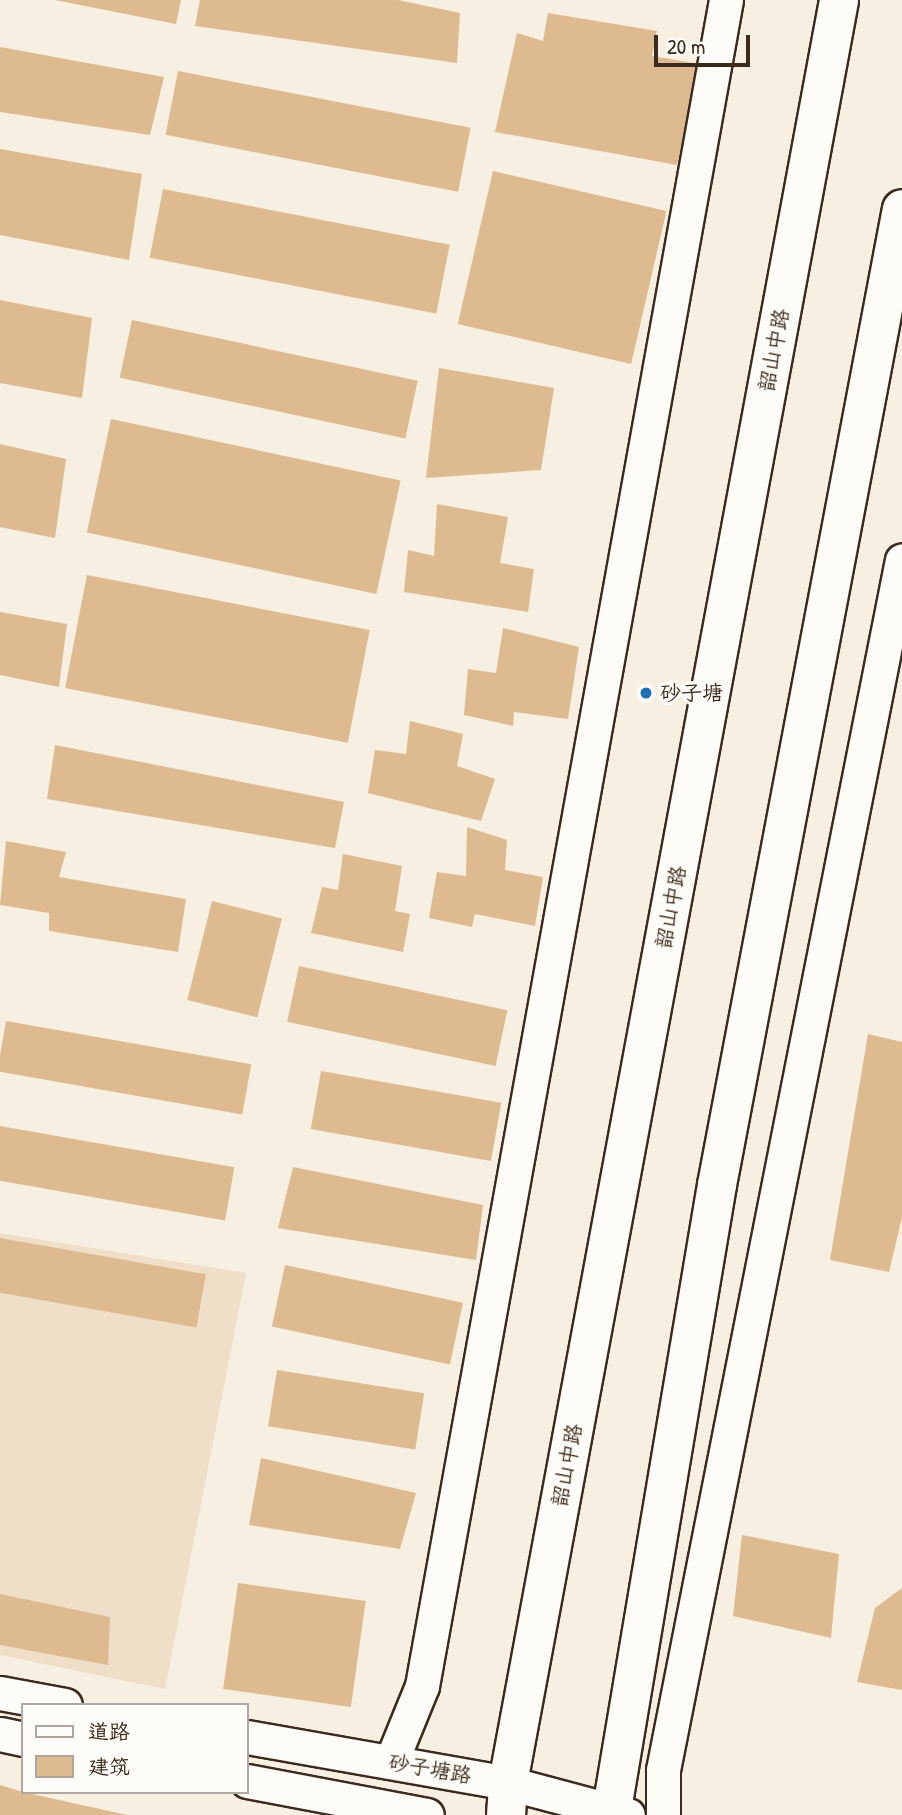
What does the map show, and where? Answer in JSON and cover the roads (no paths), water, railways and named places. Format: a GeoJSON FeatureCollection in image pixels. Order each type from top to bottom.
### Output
{"type":"FeatureCollection","features":[{"type":"Feature","properties":{"kind":"main road","name":"韶山中路"},"geometry":{"type":"LineString","coordinates":[[507,1799],[839,0]]}},
{"type":"Feature","properties":{"kind":"main road"},"geometry":{"type":"LineString","coordinates":[[617,1814],[716,1185],[902,209]]}},
{"type":"Feature","properties":{"kind":"street"},"geometry":{"type":"LineString","coordinates":[[391,1762],[422,1686],[726,0]]}},
{"type":"Feature","properties":{"kind":"street"},"geometry":{"type":"LineString","coordinates":[[663,1815],[663,1770],[902,560]]}},
{"type":"Feature","properties":{"kind":"street"},"geometry":{"type":"LineString","coordinates":[[0,1693],[54,1703]]}},
{"type":"Feature","properties":{"kind":"street"},"geometry":{"type":"LineString","coordinates":[[0,1734],[21,1739]]}},
{"type":"Feature","properties":{"kind":"street","name":"砂子塘路"},"geometry":{"type":"LineString","coordinates":[[248,1737],[391,1762],[507,1799],[617,1814]]}},
{"type":"Feature","properties":{"kind":"street"},"geometry":{"type":"LineString","coordinates":[[248,1781],[407,1813]]}},
{"type":"Feature","properties":{"kind":"place","name":"砂子塘"},"geometry":{"type":"Point","coordinates":[646,693]}}]}
